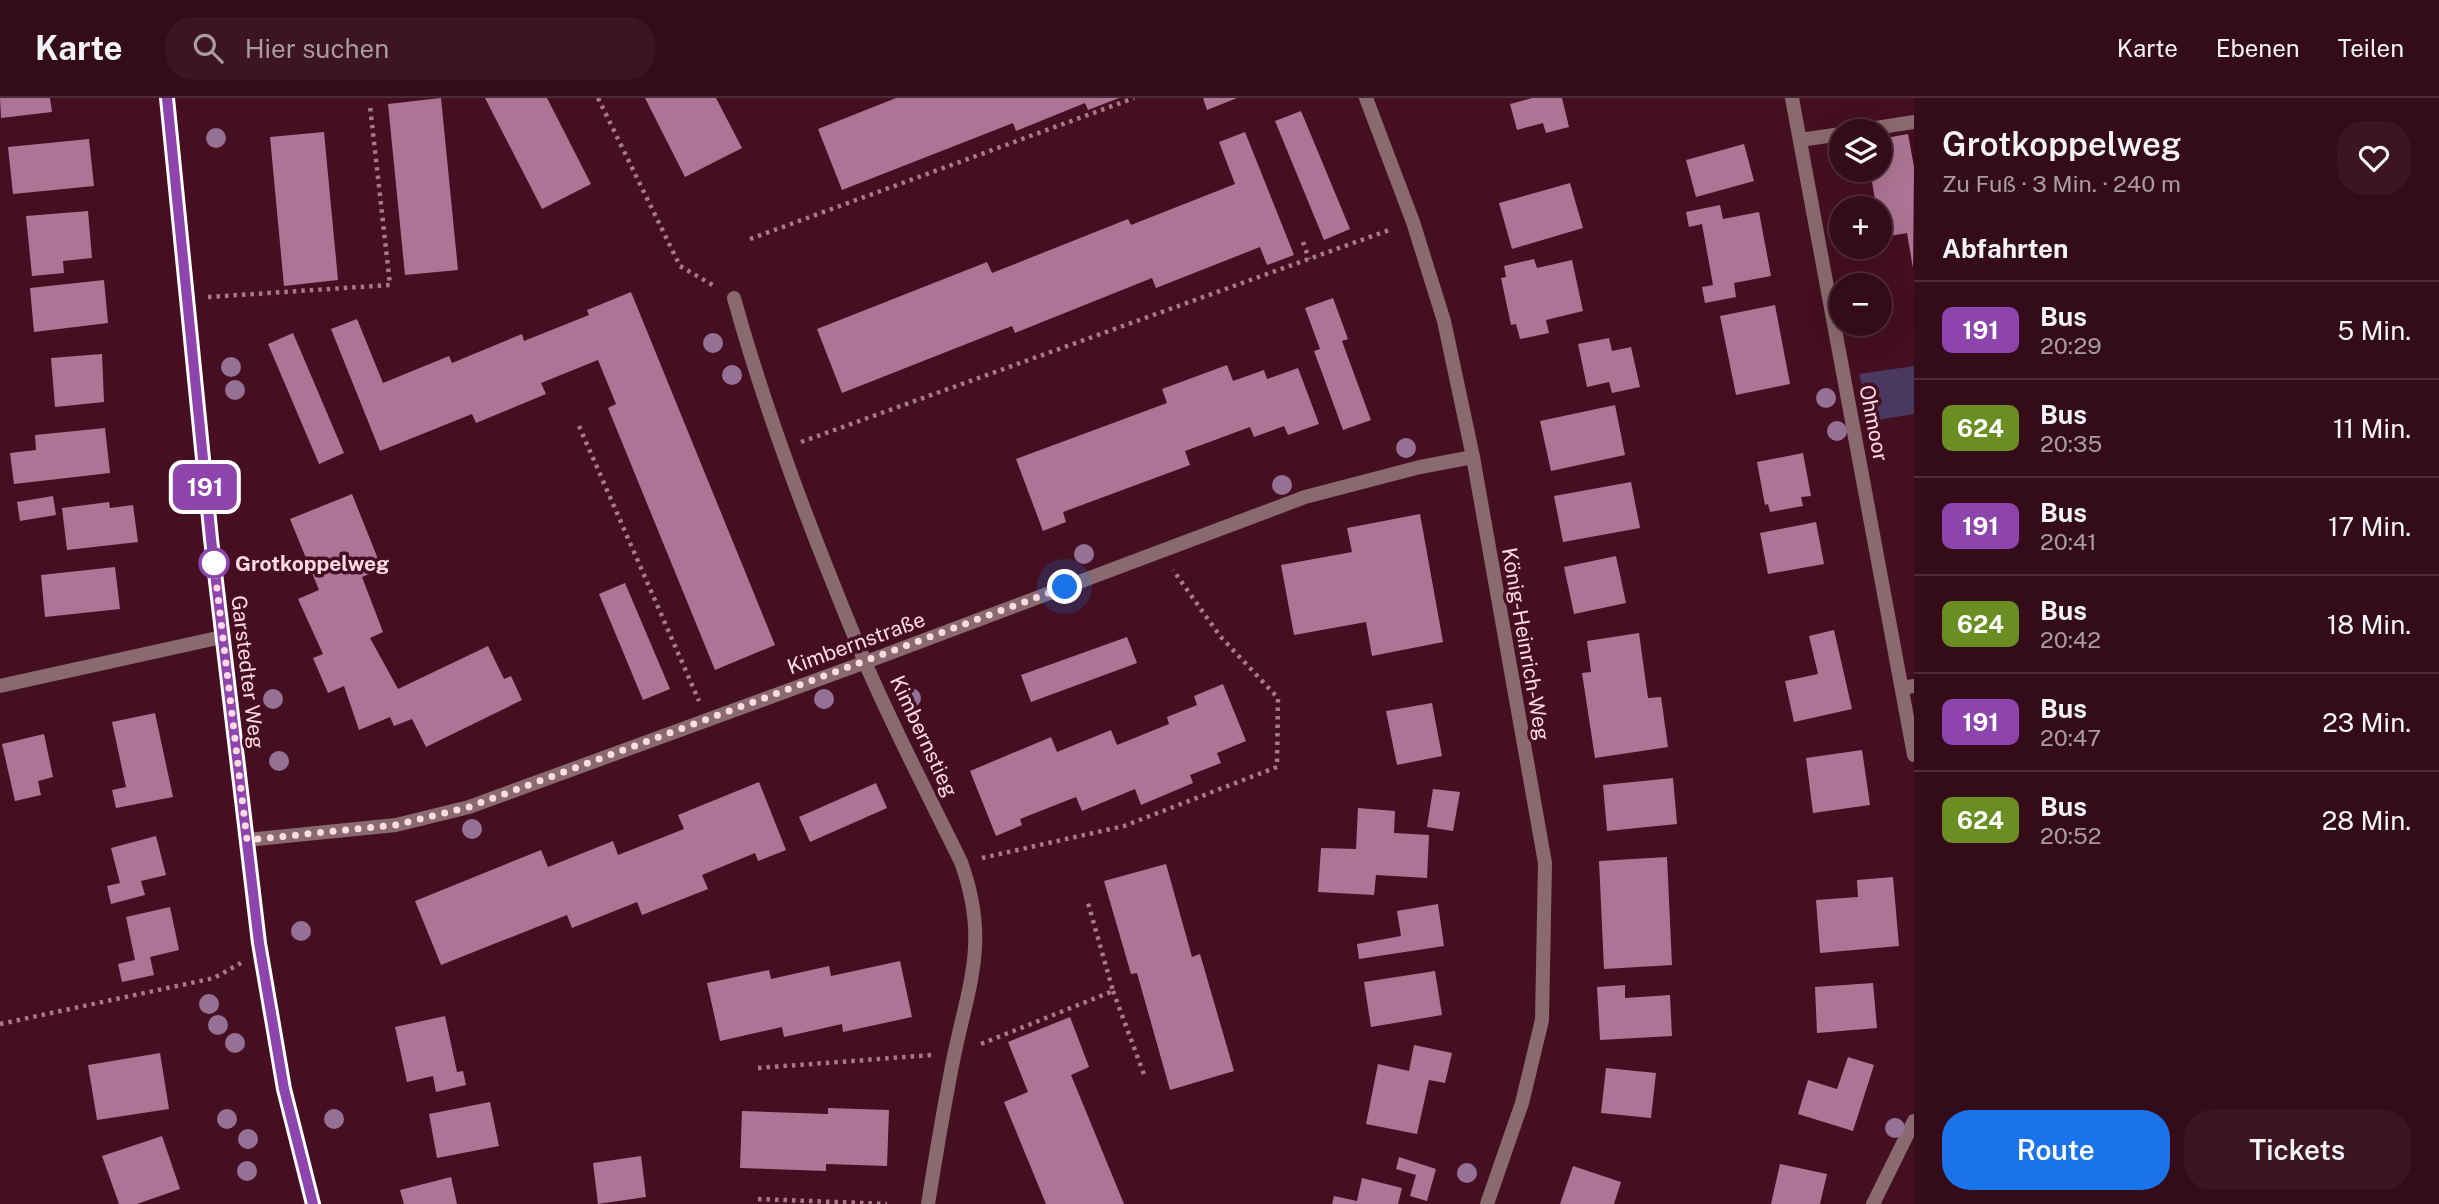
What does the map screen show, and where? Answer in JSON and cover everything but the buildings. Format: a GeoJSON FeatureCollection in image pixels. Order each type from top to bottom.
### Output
{"type":"FeatureCollection","features":[{"type":"Feature","properties":{"kind":"main road","name":"Garstedter Weg"},"geometry":{"type":"LineString","coordinates":[[167,98],[222,637],[260,952],[284,1089],[313,1204]]}},
{"type":"Feature","properties":{"kind":"street","name":"König-Heinrich-Weg"},"geometry":{"type":"LineString","coordinates":[[1366,98],[1413,222],[1444,321],[1473,457],[1545,863],[1542,1020],[1522,1103],[1487,1204]]}},
{"type":"Feature","properties":{"kind":"street","name":"Ohmoor"},"geometry":{"type":"LineString","coordinates":[[1792,98],[1908,687],[1914,755]]}},
{"type":"Feature","properties":{"kind":"street"},"geometry":{"type":"LineString","coordinates":[[1892,125],[1914,122]]}},
{"type":"Feature","properties":{"kind":"street"},"geometry":{"type":"LineString","coordinates":[[1800,140],[1829,136]]}},
{"type":"Feature","properties":{"kind":"street","name":"Kimbernstieg"},"geometry":{"type":"LineString","coordinates":[[734,298],[750,356],[783,449],[866,663],[961,862],[971,890],[977,952],[955,1054],[928,1204]]}},
{"type":"Feature","properties":{"kind":"street","name":"Kimbernstraße"},"geometry":{"type":"LineString","coordinates":[[247,840],[396,825],[458,809],[866,663],[1305,497],[1420,467],[1473,457]]}},
{"type":"Feature","properties":{"kind":"street"},"geometry":{"type":"LineString","coordinates":[[0,686],[222,637]]}},
{"type":"Feature","properties":{"kind":"street"},"geometry":{"type":"LineString","coordinates":[[1873,1204],[1914,1121]]}},
{"type":"Feature","properties":{"kind":"path"},"geometry":{"type":"LineString","coordinates":[[598,98],[680,266],[734,298]]}},
{"type":"Feature","properties":{"kind":"path"},"geometry":{"type":"LineString","coordinates":[[750,239],[1134,98]]}},
{"type":"Feature","properties":{"kind":"path"},"geometry":{"type":"LineString","coordinates":[[186,299],[390,285],[370,106]]}},
{"type":"Feature","properties":{"kind":"path"},"geometry":{"type":"LineString","coordinates":[[783,449],[1413,222]]}},
{"type":"Feature","properties":{"kind":"path"},"geometry":{"type":"LineString","coordinates":[[1303,243],[1309,258]]}},
{"type":"Feature","properties":{"kind":"path"},"geometry":{"type":"LineString","coordinates":[[579,426],[707,720]]}},
{"type":"Feature","properties":{"kind":"path"},"geometry":{"type":"LineString","coordinates":[[961,862],[1124,826],[1278,766],[1278,698],[1220,636],[1175,575],[1164,549]]}},
{"type":"Feature","properties":{"kind":"path"},"geometry":{"type":"LineString","coordinates":[[1088,904],[1113,991],[1145,1077]]}},
{"type":"Feature","properties":{"kind":"path"},"geometry":{"type":"LineString","coordinates":[[0,1024],[214,978],[260,952]]}},
{"type":"Feature","properties":{"kind":"path"},"geometry":{"type":"LineString","coordinates":[[758,1068],[955,1054],[1113,991]]}},
{"type":"Feature","properties":{"kind":"path"},"geometry":{"type":"LineString","coordinates":[[758,1199],[887,1204]]}},
{"type":"Feature","properties":{"kind":"shaded area"},"geometry":{"type":"Polygon","coordinates":[[[1914,366],[1914,414],[1871,421],[1859,374],[1914,366]]]}},
{"type":"Feature","properties":{"kind":"bus line","name":"191"},"geometry":{"type":"LineString","coordinates":[[167,98],[211,539],[259,943],[284,1089],[313,1204]]}},
{"type":"Feature","properties":{"kind":"place","name":"Grotkoppelweg"},"geometry":{"type":"Point","coordinates":[214,563]}},
{"type":"Feature","properties":{"kind":"route"},"geometry":{"type":"LineString","coordinates":[[214,563],[247,840],[396,825],[469,807],[866,663],[1065,587]]}}]}
